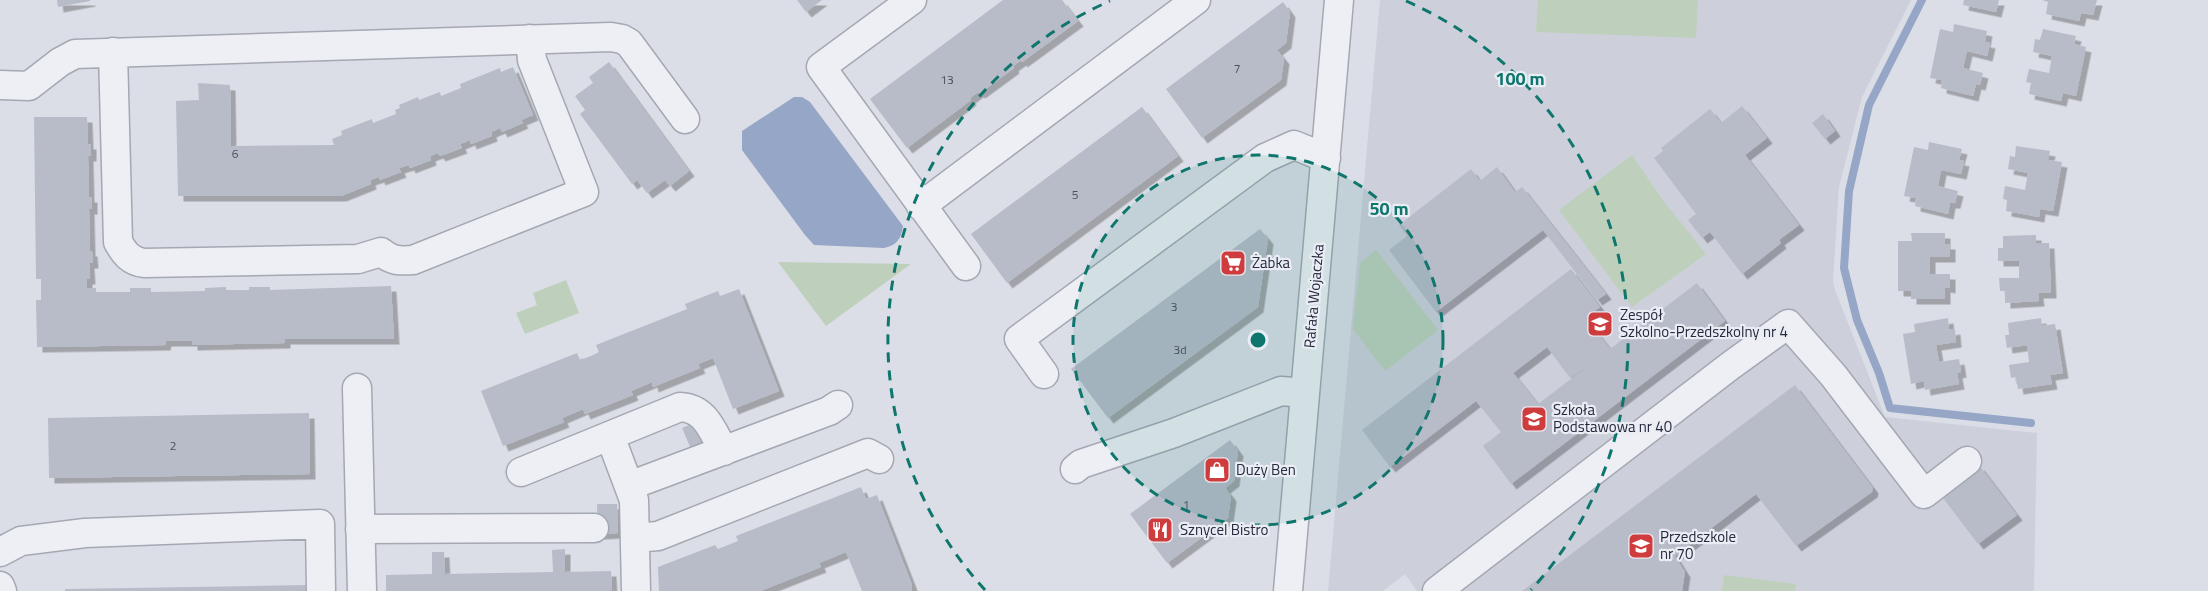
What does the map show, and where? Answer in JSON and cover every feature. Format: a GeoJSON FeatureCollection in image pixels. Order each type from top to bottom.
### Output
{"type":"FeatureCollection","features":[{"type":"Feature","properties":{"kind":"street"},"geometry":{"type":"LineString","coordinates":[[912,0],[821,67],[966,266]]}},
{"type":"Feature","properties":{"kind":"street"},"geometry":{"type":"LineString","coordinates":[[921,206],[1196,0]]}},
{"type":"Feature","properties":{"kind":"street","name":"Rafała Wojaczka"},"geometry":{"type":"LineString","coordinates":[[1288,591],[1339,0]]}},
{"type":"Feature","properties":{"kind":"street"},"geometry":{"type":"LineString","coordinates":[[113,52],[118,242],[123,252],[134,261],[144,263],[358,259],[381,252],[391,260],[400,261],[413,260],[584,192],[532,60],[530,39]]}},
{"type":"Feature","properties":{"kind":"street"},"geometry":{"type":"LineString","coordinates":[[0,85],[29,86],[60,62],[75,54],[530,39],[622,39],[636,52],[685,119]]}},
{"type":"Feature","properties":{"kind":"street"},"geometry":{"type":"LineString","coordinates":[[1044,374],[1019,339],[1265,158],[1294,145],[1326,158]]}},
{"type":"Feature","properties":{"kind":"street"},"geometry":{"type":"LineString","coordinates":[[1437,591],[1788,324],[1833,375],[1924,494],[1967,461]]}},
{"type":"Feature","properties":{"kind":"street"},"geometry":{"type":"LineString","coordinates":[[357,388],[362,591]]}},
{"type":"Feature","properties":{"kind":"street"},"geometry":{"type":"LineString","coordinates":[[1075,469],[1081,464],[1173,433],[1246,403],[1281,392],[1305,393]]}},
{"type":"Feature","properties":{"kind":"street"},"geometry":{"type":"LineString","coordinates":[[629,486],[829,411],[838,405]]}},
{"type":"Feature","properties":{"kind":"street"},"geometry":{"type":"LineString","coordinates":[[521,471],[680,406],[693,407],[705,419],[724,451]]}},
{"type":"Feature","properties":{"kind":"street"},"geometry":{"type":"LineString","coordinates":[[610,436],[634,500],[636,591]]}},
{"type":"Feature","properties":{"kind":"street"},"geometry":{"type":"LineString","coordinates":[[635,538],[658,536],[867,453],[879,459]]}},
{"type":"Feature","properties":{"kind":"street"},"geometry":{"type":"LineString","coordinates":[[0,552],[21,541],[85,533],[320,524],[321,591]]}},
{"type":"Feature","properties":{"kind":"street"},"geometry":{"type":"LineString","coordinates":[[360,529],[594,528]]}},
{"type":"Feature","properties":{"kind":"street"},"geometry":{"type":"LineString","coordinates":[[0,586],[2,591]]}},
{"type":"Feature","properties":{"kind":"shaded area","name":"Zespół Szkolno-Przedszkolny nr 4"},"geometry":{"type":"Polygon","coordinates":[[[1380,0],[1911,0],[1862,97],[1839,187],[1833,281],[1885,417],[2037,433],[2034,591],[1417,591],[1405,574],[1383,591],[1328,591],[1380,0]]]}},
{"type":"Feature","properties":{"kind":"green space"},"geometry":{"type":"Polygon","coordinates":[[[1538,0],[1698,0],[1696,38],[1536,32],[1538,0]]]}},
{"type":"Feature","properties":{"kind":"green space"},"geometry":{"type":"Polygon","coordinates":[[[1632,155],[1662,199],[1706,254],[1632,307],[1559,210],[1632,155]]]}},
{"type":"Feature","properties":{"kind":"green space"},"geometry":{"type":"Polygon","coordinates":[[[1376,250],[1438,330],[1385,371],[1353,329],[1360,263],[1376,250]]]}},
{"type":"Feature","properties":{"kind":"green space"},"geometry":{"type":"Polygon","coordinates":[[[778,262],[911,264],[826,326],[778,262]]]}},
{"type":"Feature","properties":{"kind":"green space"},"geometry":{"type":"Polygon","coordinates":[[[566,280],[579,313],[525,334],[516,313],[537,305],[533,293],[566,280]]]}},
{"type":"Feature","properties":{"kind":"green space"},"geometry":{"type":"Polygon","coordinates":[[[1724,575],[1796,584],[1795,591],[1722,591],[1724,575]]]}},
{"type":"Feature","properties":{"kind":"water"},"geometry":{"type":"Polygon","coordinates":[[[794,97],[802,97],[810,102],[903,226],[900,238],[895,243],[884,248],[814,245],[742,150],[742,131],[794,97]]]}},
{"type":"Feature","properties":{"kind":"building"},"geometry":{"type":"Polygon","coordinates":[[[57,0],[90,0],[90,1],[58,7],[57,0]]]}},
{"type":"Feature","properties":{"kind":"building"},"geometry":{"type":"Polygon","coordinates":[[[797,0],[822,0],[806,12],[797,0]]]}},
{"type":"Feature","properties":{"kind":"building"},"geometry":{"type":"Polygon","coordinates":[[[1003,0],[1062,0],[1078,21],[1022,62],[1021,60],[1013,66],[1014,68],[980,93],[978,92],[970,98],[971,100],[907,148],[870,99],[1003,0]]]}},
{"type":"Feature","properties":{"kind":"building"},"geometry":{"type":"Polygon","coordinates":[[[1964,0],[1999,0],[1996,12],[1963,5],[1964,0]]]}},
{"type":"Feature","properties":{"kind":"building"},"geometry":{"type":"Polygon","coordinates":[[[2042,0],[2097,0],[2093,15],[2081,13],[2079,21],[2046,14],[2048,2],[2042,0]]]}},
{"type":"Feature","properties":{"kind":"building"},"geometry":{"type":"Polygon","coordinates":[[[1283,2],[1290,12],[1286,43],[1277,50],[1284,59],[1281,80],[1202,138],[1166,89],[1283,2]]]}},
{"type":"Feature","properties":{"kind":"building"},"geometry":{"type":"Polygon","coordinates":[[[1954,24],[1987,31],[1985,42],[1990,43],[1987,56],[1967,51],[1963,68],[1983,73],[1980,85],[1976,84],[1973,96],[1941,88],[1942,80],[1930,78],[1940,29],[1953,32],[1954,24]]]}},
{"type":"Feature","properties":{"kind":"building"},"geometry":{"type":"Polygon","coordinates":[[[2043,29],[2076,36],[2074,44],[2086,47],[2076,96],[2063,93],[2061,101],[2029,94],[2031,83],[2026,82],[2029,69],[2049,73],[2052,56],[2033,52],[2035,39],[2040,40],[2043,29]]]}},
{"type":"Feature","properties":{"kind":"building"},"geometry":{"type":"Polygon","coordinates":[[[609,62],[689,171],[670,186],[665,180],[647,193],[637,180],[632,184],[580,114],[585,110],[575,96],[593,83],[589,77],[609,62]]]}},
{"type":"Feature","properties":{"kind":"building"},"geometry":{"type":"Polygon","coordinates":[[[513,67],[533,115],[521,120],[523,123],[502,132],[500,128],[491,132],[492,136],[471,144],[470,140],[460,144],[462,148],[440,156],[438,153],[430,156],[431,160],[410,168],[409,165],[399,168],[401,172],[380,180],[379,177],[370,180],[371,184],[341,196],[178,196],[176,101],[199,100],[198,83],[230,85],[231,146],[334,145],[332,139],[342,135],[341,131],[372,119],[373,123],[396,114],[395,110],[400,108],[399,105],[418,97],[419,100],[440,92],[441,96],[461,88],[460,84],[500,68],[501,72],[513,67]]]}},
{"type":"Feature","properties":{"kind":"building"},"geometry":{"type":"Polygon","coordinates":[[[1742,106],[1767,138],[1745,155],[1799,225],[1779,240],[1781,243],[1742,274],[1710,232],[1702,238],[1688,220],[1696,214],[1654,158],[1663,151],[1661,148],[1710,109],[1721,123],[1742,106]]]}},
{"type":"Feature","properties":{"kind":"building"},"geometry":{"type":"Polygon","coordinates":[[[1142,107],[1178,156],[1007,283],[971,234],[1142,107]]]}},
{"type":"Feature","properties":{"kind":"building"},"geometry":{"type":"Polygon","coordinates":[[[1823,114],[1835,131],[1825,139],[1812,123],[1823,114]]]}},
{"type":"Feature","properties":{"kind":"building"},"geometry":{"type":"Polygon","coordinates":[[[34,117],[87,117],[88,144],[91,144],[91,156],[88,156],[89,197],[92,197],[92,209],[89,209],[90,251],[92,251],[93,263],[89,263],[90,279],[87,279],[87,288],[96,288],[96,292],[130,292],[130,288],[151,288],[151,292],[205,291],[205,288],[226,287],[226,290],[249,290],[249,287],[270,287],[270,290],[391,286],[394,339],[285,339],[285,343],[192,345],[192,341],[166,341],[165,345],[37,347],[36,300],[41,300],[41,279],[36,279],[34,117]]]}},
{"type":"Feature","properties":{"kind":"building"},"geometry":{"type":"Polygon","coordinates":[[[1929,142],[1962,149],[1959,160],[1964,161],[1961,174],[1941,170],[1938,186],[1958,191],[1955,203],[1950,203],[1948,214],[1915,206],[1916,198],[1904,196],[1914,147],[1928,150],[1929,142]]]}},
{"type":"Feature","properties":{"kind":"building"},"geometry":{"type":"Polygon","coordinates":[[[2016,146],[2050,151],[2048,160],[2062,162],[2053,211],[2040,209],[2039,217],[2006,211],[2007,200],[2003,199],[2005,186],[2025,190],[2028,173],[2008,169],[2010,156],[2015,157],[2016,146]]]}},
{"type":"Feature","properties":{"kind":"building"},"geometry":{"type":"Polygon","coordinates":[[[1497,167],[1515,192],[1522,187],[1606,294],[1597,300],[1543,230],[1436,312],[1389,250],[1407,236],[1399,225],[1471,169],[1480,181],[1497,167]]]}},
{"type":"Feature","properties":{"kind":"building"},"geometry":{"type":"Polygon","coordinates":[[[1260,229],[1268,239],[1258,307],[1108,418],[1071,369],[1260,229]]]}},
{"type":"Feature","properties":{"kind":"building"},"geometry":{"type":"Polygon","coordinates":[[[1911,233],[1945,233],[1945,244],[1950,244],[1950,257],[1930,257],[1930,274],[1950,274],[1950,288],[1945,287],[1945,299],[1911,299],[1911,291],[1898,291],[1898,241],[1912,241],[1911,233]]]}},
{"type":"Feature","properties":{"kind":"building"},"geometry":{"type":"Polygon","coordinates":[[[2036,235],[2036,243],[2049,243],[2051,293],[2038,293],[2039,301],[2005,303],[2005,291],[2000,291],[1999,278],[2019,278],[2019,261],[1998,261],[1998,248],[2003,248],[2003,236],[2036,235]]]}},
{"type":"Feature","properties":{"kind":"building"},"geometry":{"type":"Polygon","coordinates":[[[1571,269],[1600,307],[1586,318],[1610,349],[1697,283],[1725,321],[1511,484],[1483,446],[1501,432],[1476,401],[1390,467],[1362,430],[1571,269]],[[1547,347],[1513,373],[1538,404],[1588,366],[1570,378],[1547,347]]]}},
{"type":"Feature","properties":{"kind":"building"},"geometry":{"type":"Polygon","coordinates":[[[739,289],[779,391],[733,409],[713,358],[698,364],[700,368],[653,387],[652,382],[631,391],[633,395],[585,414],[583,409],[562,418],[564,422],[503,446],[481,391],[577,353],[580,360],[591,356],[599,352],[596,345],[687,309],[685,304],[718,291],[720,296],[739,289]]]}},
{"type":"Feature","properties":{"kind":"building"},"geometry":{"type":"Polygon","coordinates":[[[1948,318],[1949,330],[1955,329],[1956,342],[1936,345],[1939,362],[1959,359],[1961,372],[1957,373],[1959,384],[1925,390],[1924,381],[1911,384],[1903,334],[1915,332],[1914,324],[1948,318]]]}},
{"type":"Feature","properties":{"kind":"building"},"geometry":{"type":"Polygon","coordinates":[[[2041,318],[2042,326],[2055,324],[2063,373],[2050,375],[2052,384],[2018,389],[2016,377],[2011,378],[2009,365],[2029,362],[2027,345],[2007,348],[2005,335],[2009,335],[2008,323],[2041,318]]]}},
{"type":"Feature","properties":{"kind":"building"},"geometry":{"type":"Polygon","coordinates":[[[1795,385],[1873,488],[1872,492],[1796,546],[1756,494],[1675,556],[1685,572],[1682,591],[1522,591],[1795,385]]]}},
{"type":"Feature","properties":{"kind":"building"},"geometry":{"type":"Polygon","coordinates":[[[309,413],[310,474],[49,478],[48,418],[309,413]]]}},
{"type":"Feature","properties":{"kind":"building"},"geometry":{"type":"Polygon","coordinates":[[[694,423],[702,445],[691,449],[682,428],[694,423]]]}},
{"type":"Feature","properties":{"kind":"building"},"geometry":{"type":"Polygon","coordinates":[[[1230,440],[1238,451],[1234,481],[1225,488],[1231,496],[1228,518],[1167,563],[1130,514],[1230,440]]]}},
{"type":"Feature","properties":{"kind":"building"},"geometry":{"type":"Polygon","coordinates":[[[1979,465],[2017,515],[1978,544],[1940,494],[1979,465]]]}},
{"type":"Feature","properties":{"kind":"building"},"geometry":{"type":"Polygon","coordinates":[[[861,487],[866,499],[877,495],[912,585],[912,591],[862,591],[846,552],[819,563],[821,567],[760,591],[659,591],[658,567],[715,545],[718,549],[738,541],[736,536],[861,487]]]}},
{"type":"Feature","properties":{"kind":"building"},"geometry":{"type":"Polygon","coordinates":[[[597,504],[617,504],[618,533],[598,534],[597,504]]]}},
{"type":"Feature","properties":{"kind":"building"},"geometry":{"type":"Polygon","coordinates":[[[565,549],[565,572],[611,571],[612,591],[386,591],[386,575],[432,574],[432,552],[444,552],[445,574],[553,572],[552,550],[565,549]]]}},
{"type":"Feature","properties":{"kind":"building"},"geometry":{"type":"Polygon","coordinates":[[[312,585],[312,591],[65,591],[65,589],[312,585]]]}},
{"type":"Feature","properties":{"kind":"waterway"},"geometry":{"type":"LineString","coordinates":[[1922,0],[1869,105],[1849,191],[1844,268],[1857,320],[1879,373],[1890,408],[2031,423]]}},
{"type":"Feature","properties":{"kind":"place","name":"Żabka"},"geometry":{"type":"Point","coordinates":[1233,263]}},
{"type":"Feature","properties":{"kind":"place","name":"Zespół Szkolno-Przedszkolny nr 4"},"geometry":{"type":"Point","coordinates":[1600,324]}},
{"type":"Feature","properties":{"kind":"place","name":"Szkoła Podstawowa nr 40"},"geometry":{"type":"Point","coordinates":[1534,419]}},
{"type":"Feature","properties":{"kind":"place","name":"Duży Ben"},"geometry":{"type":"Point","coordinates":[1217,470]}},
{"type":"Feature","properties":{"kind":"place","name":"Sznycel Bistro"},"geometry":{"type":"Point","coordinates":[1160,530]}},
{"type":"Feature","properties":{"kind":"place","name":"Przedszkole nr 70"},"geometry":{"type":"Point","coordinates":[1641,546]}}]}
